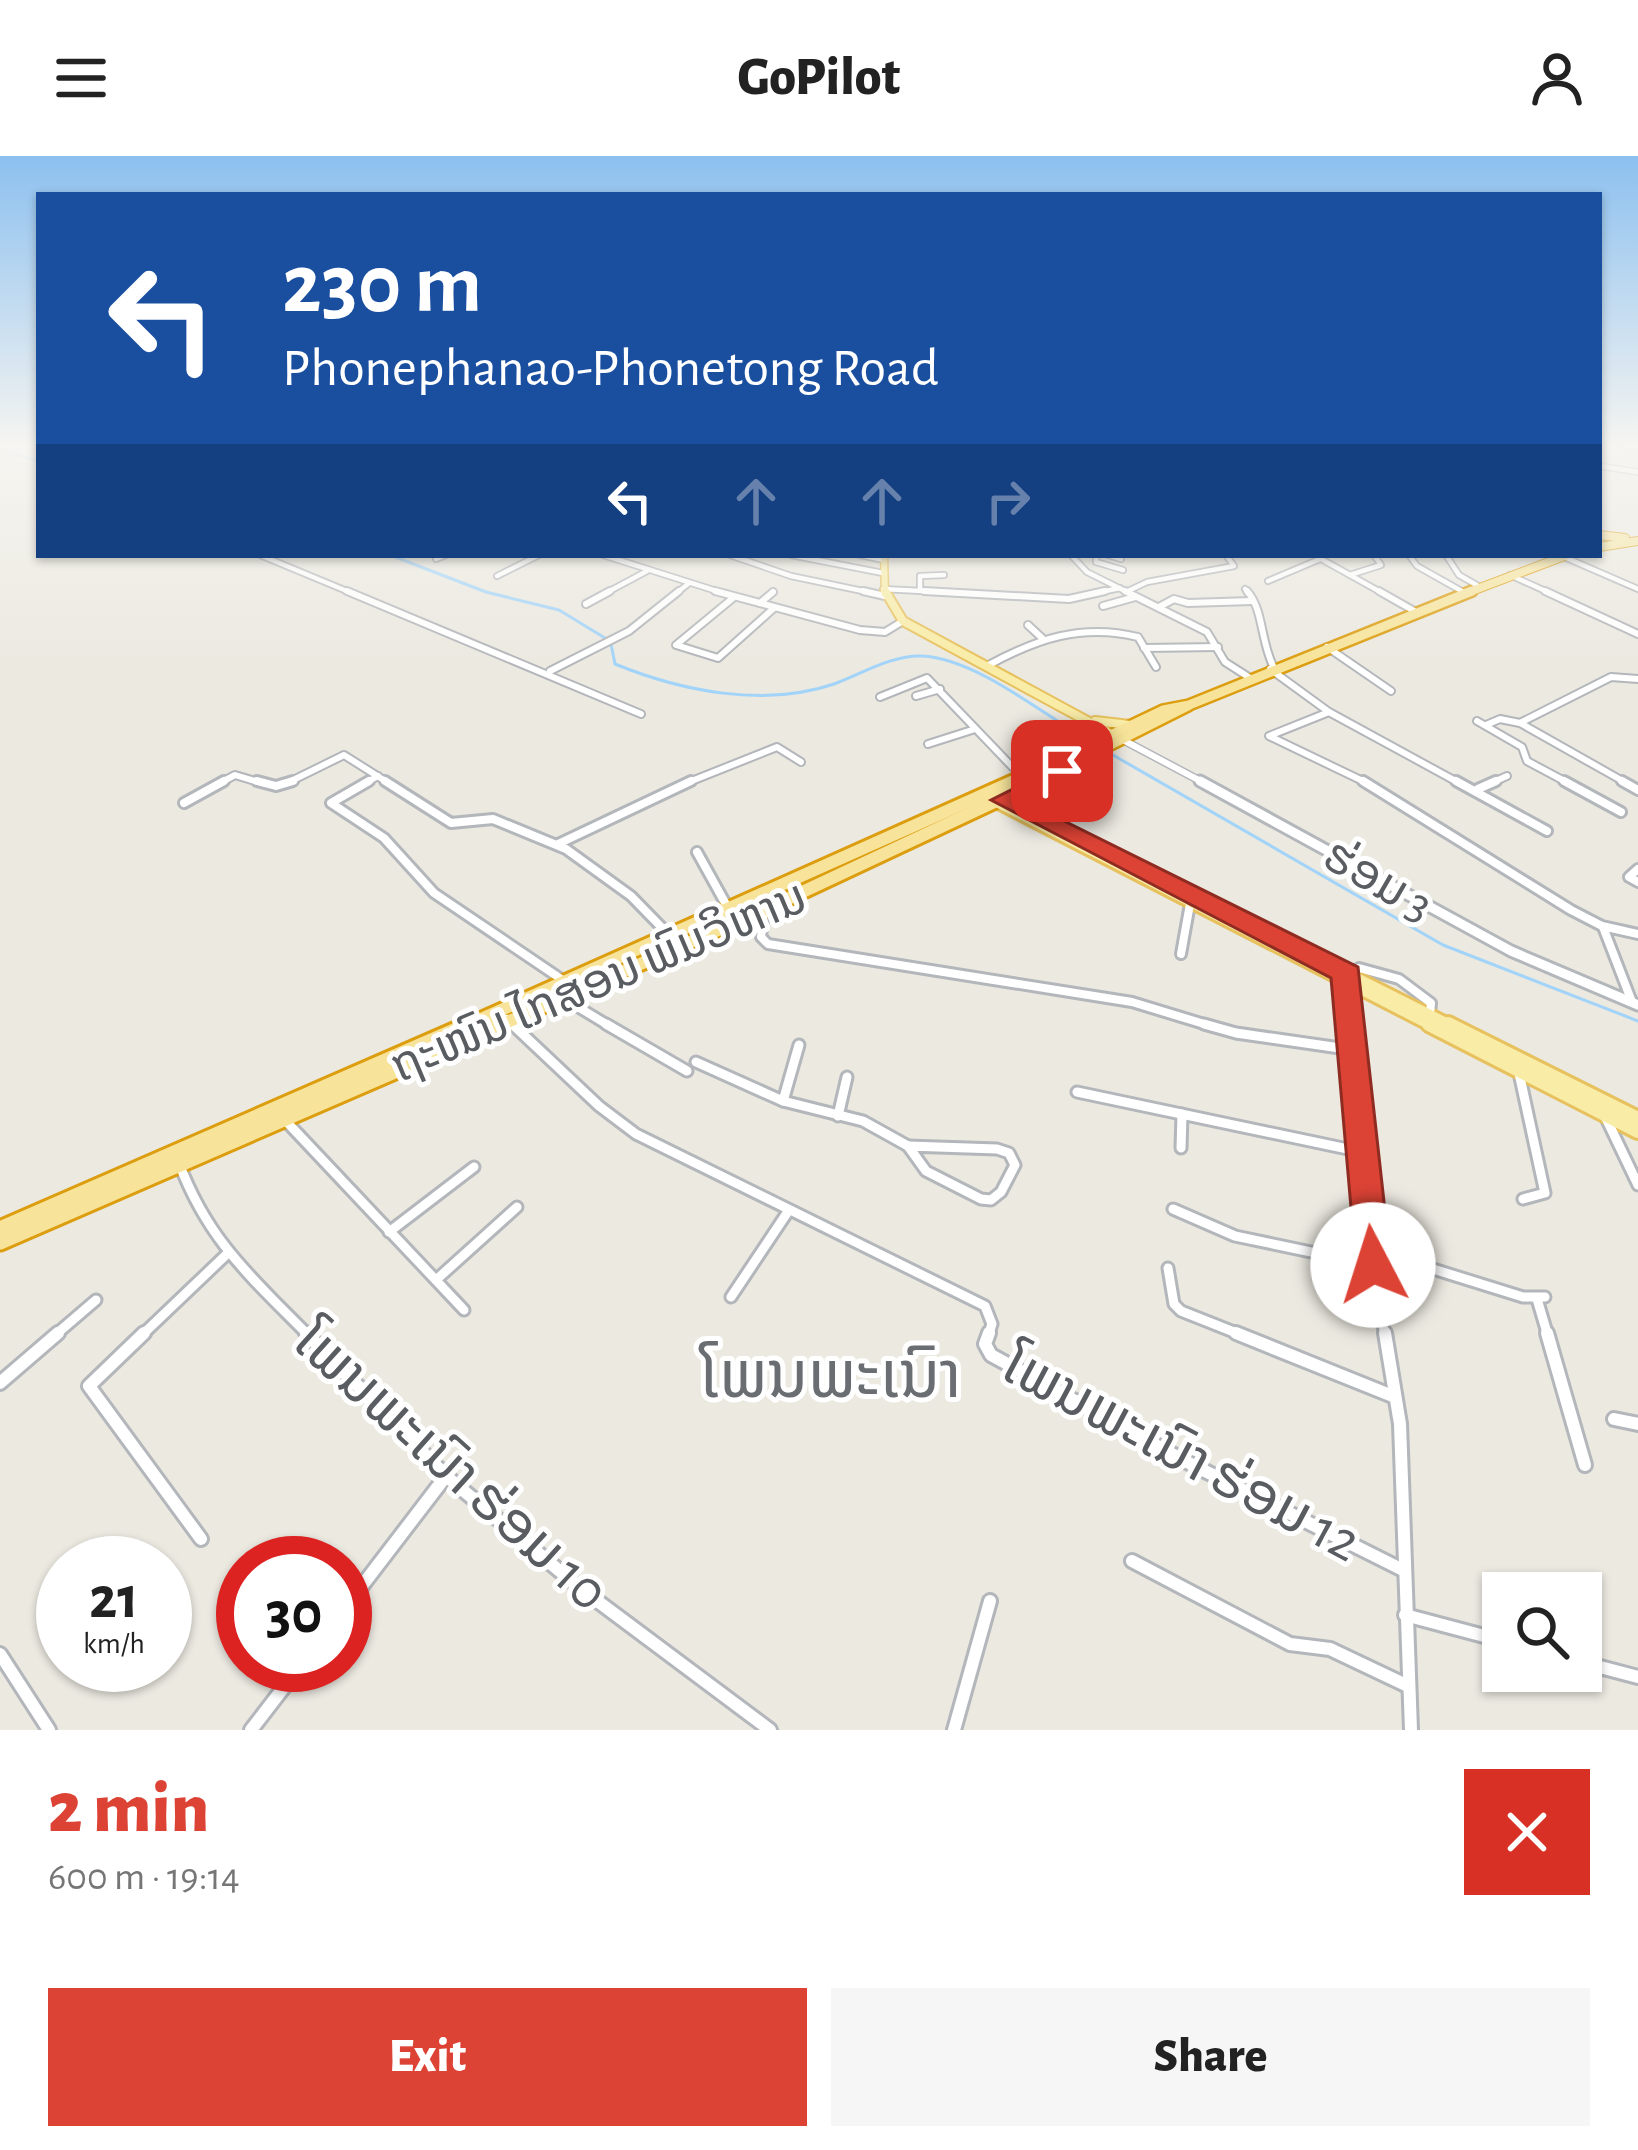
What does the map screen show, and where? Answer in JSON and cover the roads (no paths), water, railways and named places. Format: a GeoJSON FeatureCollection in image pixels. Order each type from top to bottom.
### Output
{"type":"FeatureCollection","features":[{"type":"Feature","properties":{"kind":"highway"},"geometry":{"type":"LineString","coordinates":[[1602,542],[1637,541]]}},
{"type":"Feature","properties":{"kind":"highway"},"geometry":{"type":"LineString","coordinates":[[1513,574],[1527,558]]}},
{"type":"Feature","properties":{"kind":"highway","name":"ຖະໜົນ ໄກສອນ ພົມວິຫານ"},"geometry":{"type":"LineString","coordinates":[[0,1228],[567,988],[764,910],[1110,739],[1250,678],[1555,558]]}},
{"type":"Feature","properties":{"kind":"highway","name":"ຖະໜົນ ໄກສອນ ພົມວິຫານ"},"geometry":{"type":"LineString","coordinates":[[1110,739],[1163,710],[1189,705]]}},
{"type":"Feature","properties":{"kind":"highway","name":"ຖະໜົນ ໄກສອນ ພົມວິຫານ"},"geometry":{"type":"LineString","coordinates":[[0,1241],[507,1019],[728,908],[994,798],[1023,778],[1086,751]]}},
{"type":"Feature","properties":{"kind":"main road"},"geometry":{"type":"LineString","coordinates":[[884,558],[884,592],[903,620],[1080,716],[1110,739]]}},
{"type":"Feature","properties":{"kind":"main road"},"geometry":{"type":"LineString","coordinates":[[1080,716],[1130,725]]}},
{"type":"Feature","properties":{"kind":"main road"},"geometry":{"type":"LineString","coordinates":[[1080,716],[1110,739]]}},
{"type":"Feature","properties":{"kind":"main road"},"geometry":{"type":"LineString","coordinates":[[1086,751],[1110,739]]}},
{"type":"Feature","properties":{"kind":"main road"},"geometry":{"type":"LineString","coordinates":[[994,798],[1190,904],[1638,1118]]}},
{"type":"Feature","properties":{"kind":"main road"},"geometry":{"type":"LineString","coordinates":[[994,798],[1638,1132]]}},
{"type":"Feature","properties":{"kind":"street"},"geometry":{"type":"LineString","coordinates":[[267,558],[641,714]]}},
{"type":"Feature","properties":{"kind":"street"},"geometry":{"type":"LineString","coordinates":[[497,576],[533,558]]}},
{"type":"Feature","properties":{"kind":"street"},"geometry":{"type":"LineString","coordinates":[[612,558],[688,584],[871,632],[884,632],[903,620]]}},
{"type":"Feature","properties":{"kind":"street"},"geometry":{"type":"LineString","coordinates":[[739,558],[791,576],[884,592],[920,589],[1070,598],[1234,566],[1228,558]]}},
{"type":"Feature","properties":{"kind":"street"},"geometry":{"type":"LineString","coordinates":[[806,558],[883,573]]}},
{"type":"Feature","properties":{"kind":"street"},"geometry":{"type":"LineString","coordinates":[[1074,558],[1087,572],[1207,632],[1227,664],[1250,678]]}},
{"type":"Feature","properties":{"kind":"street"},"geometry":{"type":"LineString","coordinates":[[1096,558],[1096,562],[1123,570]]}},
{"type":"Feature","properties":{"kind":"street"},"geometry":{"type":"LineString","coordinates":[[1268,580],[1316,558]]}},
{"type":"Feature","properties":{"kind":"street"},"geometry":{"type":"LineString","coordinates":[[1320,558],[1416,612]]}},
{"type":"Feature","properties":{"kind":"street"},"geometry":{"type":"LineString","coordinates":[[1350,575],[1381,565],[1376,558]]}},
{"type":"Feature","properties":{"kind":"street"},"geometry":{"type":"LineString","coordinates":[[1411,558],[1465,593]]}},
{"type":"Feature","properties":{"kind":"street"},"geometry":{"type":"LineString","coordinates":[[1448,558],[1459,575],[1480,587]]}},
{"type":"Feature","properties":{"kind":"street"},"geometry":{"type":"LineString","coordinates":[[1570,558],[1638,589]]}},
{"type":"Feature","properties":{"kind":"street"},"geometry":{"type":"LineString","coordinates":[[586,604],[648,570]]}},
{"type":"Feature","properties":{"kind":"street"},"geometry":{"type":"LineString","coordinates":[[1513,574],[1638,634]]}},
{"type":"Feature","properties":{"kind":"street"},"geometry":{"type":"LineString","coordinates":[[920,589],[920,576],[944,575]]}},
{"type":"Feature","properties":{"kind":"street"},"geometry":{"type":"LineString","coordinates":[[548,672],[625,633],[688,584]]}},
{"type":"Feature","properties":{"kind":"street"},"geometry":{"type":"LineString","coordinates":[[1245,589],[1261,612],[1261,644],[1272,669],[1329,712],[1547,831]]}},
{"type":"Feature","properties":{"kind":"street"},"geometry":{"type":"LineString","coordinates":[[759,604],[773,592]]}},
{"type":"Feature","properties":{"kind":"street"},"geometry":{"type":"LineString","coordinates":[[1103,606],[1137,596]]}},
{"type":"Feature","properties":{"kind":"street"},"geometry":{"type":"LineString","coordinates":[[734,597],[676,646],[718,658],[774,608]]}},
{"type":"Feature","properties":{"kind":"street"},"geometry":{"type":"LineString","coordinates":[[1159,607],[1174,599],[1188,603],[1252,601]]}},
{"type":"Feature","properties":{"kind":"street"},"geometry":{"type":"LineString","coordinates":[[1028,625],[1043,639]]}},
{"type":"Feature","properties":{"kind":"street"},"geometry":{"type":"LineString","coordinates":[[987,666],[1078,628],[1112,629],[1138,637],[1156,668]]}},
{"type":"Feature","properties":{"kind":"street"},"geometry":{"type":"LineString","coordinates":[[1142,648],[1218,647]]}},
{"type":"Feature","properties":{"kind":"street"},"geometry":{"type":"LineString","coordinates":[[1325,647],[1391,691]]}},
{"type":"Feature","properties":{"kind":"street"},"geometry":{"type":"LineString","coordinates":[[880,697],[923,676],[941,689],[972,730],[1023,778]]}},
{"type":"Feature","properties":{"kind":"street"},"geometry":{"type":"LineString","coordinates":[[1520,723],[1615,676],[1638,679]]}},
{"type":"Feature","properties":{"kind":"street"},"geometry":{"type":"LineString","coordinates":[[916,696],[941,689]]}},
{"type":"Feature","properties":{"kind":"street"},"geometry":{"type":"LineString","coordinates":[[1329,712],[1270,736],[1377,788],[1602,926],[1638,934]]}},
{"type":"Feature","properties":{"kind":"street"},"geometry":{"type":"LineString","coordinates":[[1621,812],[1527,761],[1522,747],[1482,723],[1500,719],[1520,723],[1638,790]]}},
{"type":"Feature","properties":{"kind":"street"},"geometry":{"type":"LineString","coordinates":[[928,743],[972,730]]}},
{"type":"Feature","properties":{"kind":"street","name":"ຮ່ອມ 3"},"geometry":{"type":"LineString","coordinates":[[1110,739],[1232,796],[1460,927],[1635,1004]]}},
{"type":"Feature","properties":{"kind":"street"},"geometry":{"type":"LineString","coordinates":[[556,844],[712,771],[777,747],[801,762]]}},
{"type":"Feature","properties":{"kind":"street"},"geometry":{"type":"LineString","coordinates":[[184,803],[244,774],[265,785],[282,785],[339,755],[451,823],[493,819],[556,844],[631,896],[672,937]]}},
{"type":"Feature","properties":{"kind":"street"},"geometry":{"type":"LineString","coordinates":[[378,776],[331,803],[384,838],[434,893],[567,988],[578,1007],[687,1071]]}},
{"type":"Feature","properties":{"kind":"street"},"geometry":{"type":"LineString","coordinates":[[1477,790],[1508,776]]}},
{"type":"Feature","properties":{"kind":"street"},"geometry":{"type":"LineString","coordinates":[[697,852],[728,908]]}},
{"type":"Feature","properties":{"kind":"street"},"geometry":{"type":"LineString","coordinates":[[1638,869],[1629,877],[1638,883]]}},
{"type":"Feature","properties":{"kind":"street"},"geometry":{"type":"LineString","coordinates":[[1181,954],[1190,904]]}},
{"type":"Feature","properties":{"kind":"street"},"geometry":{"type":"LineString","coordinates":[[764,910],[761,937],[768,944],[1132,1002],[1236,1033],[1354,1050]]}},
{"type":"Feature","properties":{"kind":"street"},"geometry":{"type":"LineString","coordinates":[[1602,926],[1635,1004]]}},
{"type":"Feature","properties":{"kind":"street"},"geometry":{"type":"LineString","coordinates":[[1346,978],[1373,1265],[1396,1398],[1411,1730]]}},
{"type":"Feature","properties":{"kind":"street","name":"ໂພນພະເນົາ ຮ່ອມ 12"},"geometry":{"type":"LineString","coordinates":[[507,1019],[623,1126],[985,1306],[992,1324],[985,1344],[991,1355],[1181,1459],[1405,1571]]}},
{"type":"Feature","properties":{"kind":"street"},"geometry":{"type":"LineString","coordinates":[[783,1101],[800,1045]]}},
{"type":"Feature","properties":{"kind":"street"},"geometry":{"type":"LineString","coordinates":[[696,1062],[783,1101],[863,1121],[908,1146],[926,1172],[981,1199],[1001,1192],[1015,1165],[1009,1153],[997,1149],[908,1146]]}},
{"type":"Feature","properties":{"kind":"street"},"geometry":{"type":"LineString","coordinates":[[1519,1071],[1545,1193],[1523,1199]]}},
{"type":"Feature","properties":{"kind":"street"},"geometry":{"type":"LineString","coordinates":[[838,1116],[847,1077]]}},
{"type":"Feature","properties":{"kind":"street"},"geometry":{"type":"LineString","coordinates":[[1077,1092],[1362,1152]]}},
{"type":"Feature","properties":{"kind":"street"},"geometry":{"type":"LineString","coordinates":[[1593,1096],[1638,1185]]}},
{"type":"Feature","properties":{"kind":"street"},"geometry":{"type":"LineString","coordinates":[[1180,1148],[1182,1114]]}},
{"type":"Feature","properties":{"kind":"street"},"geometry":{"type":"LineString","coordinates":[[281,1117],[464,1310]]}},
{"type":"Feature","properties":{"kind":"street","name":"ໂພນພະເນົາ ຮ່ອມ 10"},"geometry":{"type":"LineString","coordinates":[[178,1162],[196,1209],[228,1253],[446,1476],[580,1588],[770,1730]]}},
{"type":"Feature","properties":{"kind":"street"},"geometry":{"type":"LineString","coordinates":[[389,1232],[474,1167]]}},
{"type":"Feature","properties":{"kind":"street"},"geometry":{"type":"LineString","coordinates":[[436,1280],[517,1207]]}},
{"type":"Feature","properties":{"kind":"street"},"geometry":{"type":"LineString","coordinates":[[1173,1209],[1235,1236],[1373,1265]]}},
{"type":"Feature","properties":{"kind":"street"},"geometry":{"type":"LineString","coordinates":[[731,1297],[790,1210]]}},
{"type":"Feature","properties":{"kind":"street"},"geometry":{"type":"LineString","coordinates":[[1372,1250],[1541,1298],[1585,1466]]}},
{"type":"Feature","properties":{"kind":"street"},"geometry":{"type":"LineString","coordinates":[[201,1539],[89,1385],[228,1253]]}},
{"type":"Feature","properties":{"kind":"street"},"geometry":{"type":"LineString","coordinates":[[1168,1268],[1174,1304],[1181,1311],[1396,1398]]}},
{"type":"Feature","properties":{"kind":"street"},"geometry":{"type":"LineString","coordinates":[[0,1383],[95,1300]]}},
{"type":"Feature","properties":{"kind":"street"},"geometry":{"type":"LineString","coordinates":[[1614,1419],[1638,1424]]}},
{"type":"Feature","properties":{"kind":"street"},"geometry":{"type":"LineString","coordinates":[[372,1573],[446,1476]]}},
{"type":"Feature","properties":{"kind":"street"},"geometry":{"type":"LineString","coordinates":[[1132,1562],[1290,1644],[1330,1649],[1408,1687]]}},
{"type":"Feature","properties":{"kind":"street"},"geometry":{"type":"LineString","coordinates":[[954,1730],[990,1601]]}},
{"type":"Feature","properties":{"kind":"street"},"geometry":{"type":"LineString","coordinates":[[1405,1615],[1482,1635]]}},
{"type":"Feature","properties":{"kind":"street"},"geometry":{"type":"LineString","coordinates":[[0,1654],[49,1730]]}},
{"type":"Feature","properties":{"kind":"street"},"geometry":{"type":"LineString","coordinates":[[1602,1668],[1638,1677]]}},
{"type":"Feature","properties":{"kind":"street"},"geometry":{"type":"LineString","coordinates":[[251,1730],[281,1692]]}},
{"type":"Feature","properties":{"kind":"waterway"},"geometry":{"type":"LineString","coordinates":[[398,558],[486,592],[559,610],[605,638]]}},
{"type":"Feature","properties":{"kind":"waterway"},"geometry":{"type":"LineString","coordinates":[[611,644],[615,664],[640,674],[695,689],[751,695],[807,691],[899,659],[942,659],[985,676],[1087,740]]}},
{"type":"Feature","properties":{"kind":"waterway"},"geometry":{"type":"LineString","coordinates":[[1106,751],[1443,945],[1638,1021]]}},
{"type":"Feature","properties":{"kind":"district","name":"ໂພນພະເນົາ"},"geometry":{"type":"Point","coordinates":[831,1374]}}]}
